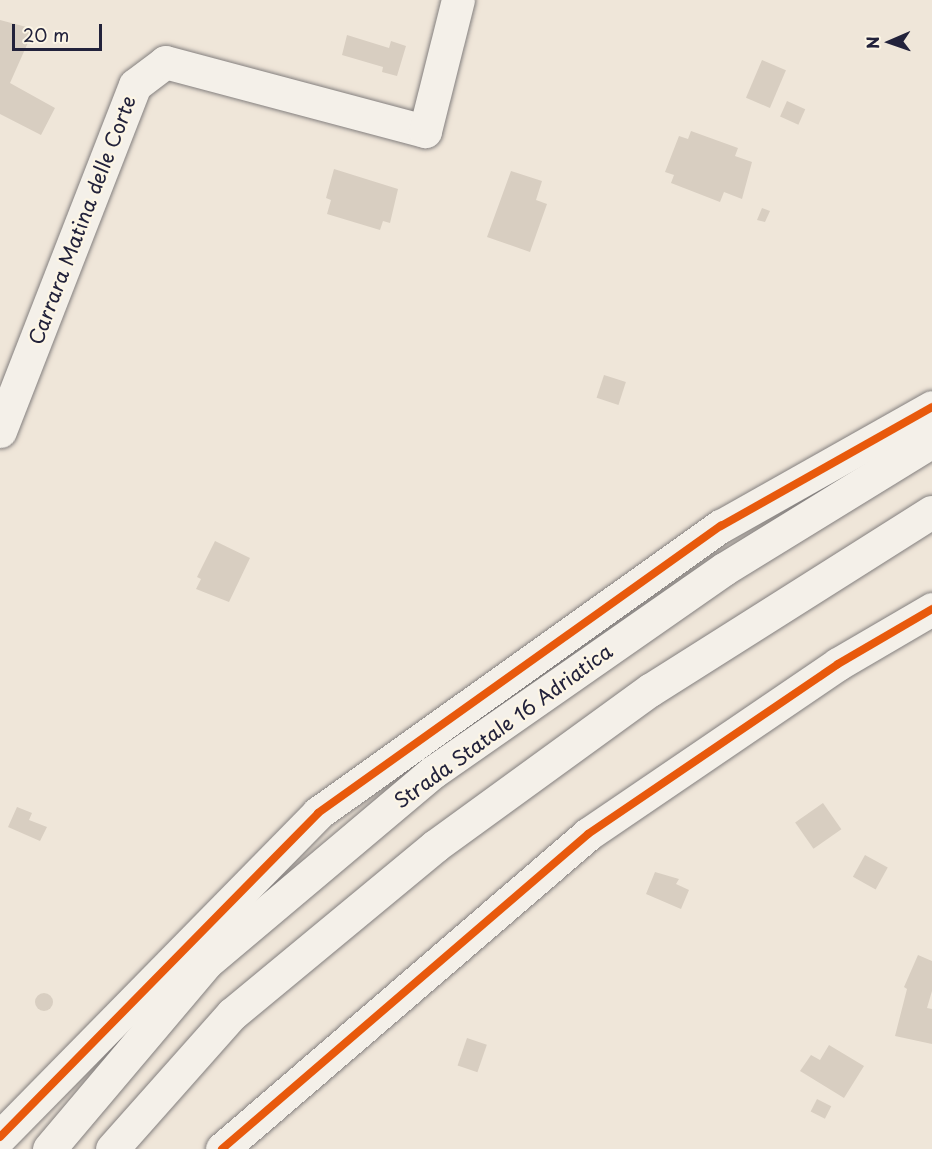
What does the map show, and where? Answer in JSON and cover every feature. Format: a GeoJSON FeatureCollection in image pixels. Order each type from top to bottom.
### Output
{"type":"FeatureCollection","features":[{"type":"Feature","properties":{"kind":"main road","name":"Carrara Matina delle Corte"},"geometry":{"type":"LineString","coordinates":[[0,431],[135,85],[165,62],[425,131],[458,0]]}},
{"type":"Feature","properties":{"kind":"main road"},"geometry":{"type":"LineString","coordinates":[[0,1137],[318,813],[721,526],[932,407]]}},
{"type":"Feature","properties":{"kind":"main road","name":"Strada Statale 16 Adriatica"},"geometry":{"type":"LineString","coordinates":[[49,1149],[206,963],[433,772],[724,569],[932,441]]}},
{"type":"Feature","properties":{"kind":"main road"},"geometry":{"type":"LineString","coordinates":[[112,1149],[232,1014],[435,846],[650,690],[932,512]]}},
{"type":"Feature","properties":{"kind":"main road"},"geometry":{"type":"LineString","coordinates":[[222,1149],[588,834],[838,664],[932,609]]}},
{"type":"Feature","properties":{"kind":"building"},"geometry":{"type":"Polygon","coordinates":[[[0,20],[34,29],[10,83],[55,108],[41,135],[0,114],[0,20]]]}},
{"type":"Feature","properties":{"kind":"building"},"geometry":{"type":"Polygon","coordinates":[[[347,35],[389,48],[391,41],[406,46],[397,76],[382,72],[383,67],[342,55],[347,35]]]}},
{"type":"Feature","properties":{"kind":"building"},"geometry":{"type":"Polygon","coordinates":[[[762,60],[786,70],[770,108],[746,98],[762,60]]]}},
{"type":"Feature","properties":{"kind":"building"},"geometry":{"type":"Polygon","coordinates":[[[787,101],[805,109],[798,125],[780,117],[787,101]]]}},
{"type":"Feature","properties":{"kind":"building"},"geometry":{"type":"Polygon","coordinates":[[[691,131],[738,148],[735,156],[752,162],[742,199],[724,192],[720,202],[671,183],[674,175],[665,172],[679,136],[688,139],[691,131]]]}},
{"type":"Feature","properties":{"kind":"building"},"geometry":{"type":"Polygon","coordinates":[[[334,169],[398,189],[390,223],[383,221],[380,230],[327,214],[331,200],[326,198],[334,169]]]}},
{"type":"Feature","properties":{"kind":"building"},"geometry":{"type":"Polygon","coordinates":[[[511,171],[542,181],[536,200],[547,204],[530,252],[487,237],[511,171]]]}},
{"type":"Feature","properties":{"kind":"building"},"geometry":{"type":"Polygon","coordinates":[[[762,208],[770,211],[765,222],[757,220],[762,208]]]}},
{"type":"Feature","properties":{"kind":"building"},"geometry":{"type":"Polygon","coordinates":[[[604,375],[626,382],[618,405],[597,398],[604,375]]]}},
{"type":"Feature","properties":{"kind":"building"},"geometry":{"type":"Polygon","coordinates":[[[215,541],[250,558],[229,602],[196,589],[201,579],[197,577],[215,541]]]}},
{"type":"Feature","properties":{"kind":"building"},"geometry":{"type":"Polygon","coordinates":[[[823,803],[841,829],[814,849],[795,823],[823,803]]]}},
{"type":"Feature","properties":{"kind":"building"},"geometry":{"type":"Polygon","coordinates":[[[17,807],[32,813],[29,820],[47,827],[40,841],[8,827],[17,807]]]}},
{"type":"Feature","properties":{"kind":"building"},"geometry":{"type":"Polygon","coordinates":[[[865,855],[888,868],[876,889],[853,877],[865,855]]]}},
{"type":"Feature","properties":{"kind":"building"},"geometry":{"type":"Polygon","coordinates":[[[655,872],[679,879],[676,884],[689,890],[681,909],[646,894],[655,872]]]}},
{"type":"Feature","properties":{"kind":"building"},"geometry":{"type":"Polygon","coordinates":[[[918,955],[932,961],[932,991],[927,1008],[932,1009],[932,1044],[895,1036],[907,989],[904,987],[918,955]]]}},
{"type":"Feature","properties":{"kind":"building"},"geometry":{"type":"Polygon","coordinates":[[[44,993],[50,996],[53,1002],[50,1008],[44,1011],[38,1008],[35,1002],[38,996],[44,993]]]}},
{"type":"Feature","properties":{"kind":"building"},"geometry":{"type":"Polygon","coordinates":[[[467,1038],[487,1045],[477,1072],[458,1065],[467,1038]]]}},
{"type":"Feature","properties":{"kind":"building"},"geometry":{"type":"Polygon","coordinates":[[[829,1045],[864,1066],[844,1098],[800,1071],[811,1055],[820,1060],[829,1045]]]}},
{"type":"Feature","properties":{"kind":"building"},"geometry":{"type":"Polygon","coordinates":[[[817,1099],[831,1106],[825,1119],[811,1111],[817,1099]]]}},
{"type":"Feature","properties":{"kind":"cycle path"},"geometry":{"type":"LineString","coordinates":[[0,1137],[318,813],[721,526],[932,407]]}},
{"type":"Feature","properties":{"kind":"cycle path"},"geometry":{"type":"LineString","coordinates":[[222,1149],[588,834],[838,664],[932,609]]}}]}
